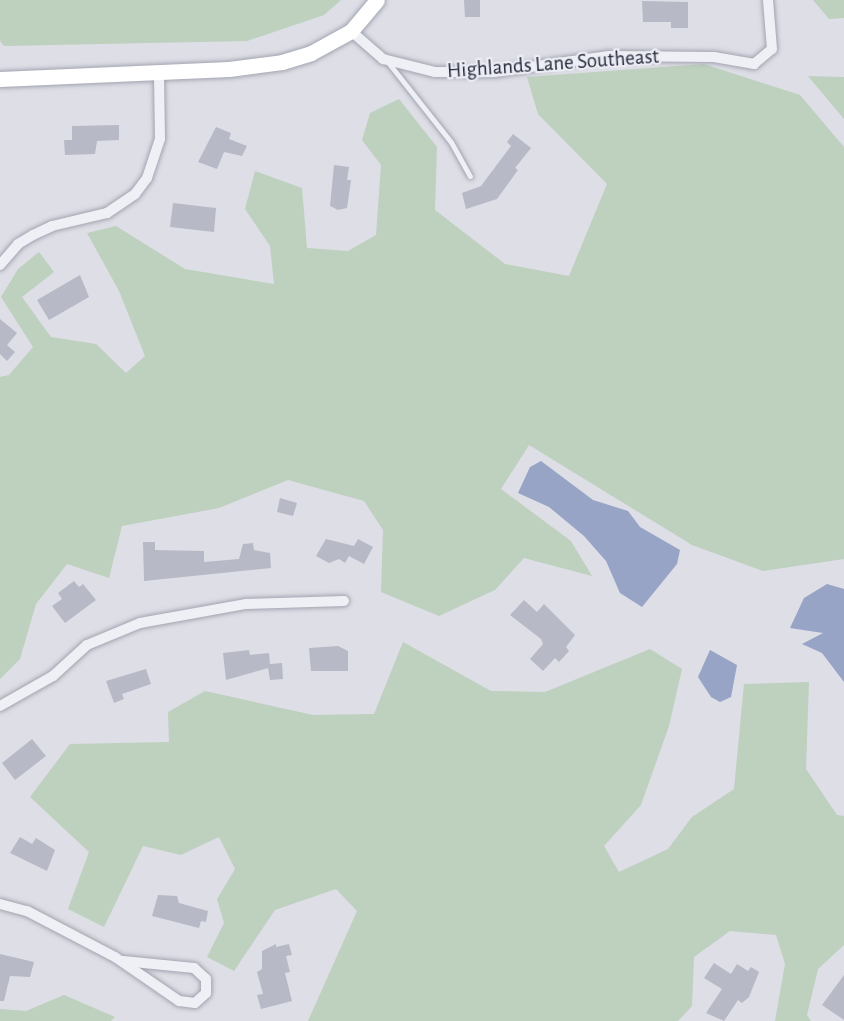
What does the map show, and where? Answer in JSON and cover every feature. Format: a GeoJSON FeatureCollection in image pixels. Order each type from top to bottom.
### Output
{"type":"FeatureCollection","features":[{"type":"Feature","properties":{"kind":"main road"},"geometry":{"type":"LineString","coordinates":[[0,79],[159,72],[282,62],[311,53],[351,31],[377,0]]}},
{"type":"Feature","properties":{"kind":"street","name":"Highlands Lane Southeast"},"geometry":{"type":"LineString","coordinates":[[351,31],[386,60],[435,72],[477,72],[609,56],[754,64],[772,49],[768,0]]}},
{"type":"Feature","properties":{"kind":"street"},"geometry":{"type":"LineString","coordinates":[[0,265],[18,244],[33,235],[52,226],[107,213],[135,194],[147,178],[160,139],[159,72]]}},
{"type":"Feature","properties":{"kind":"street"},"geometry":{"type":"LineString","coordinates":[[0,706],[53,676],[87,645],[140,623],[246,604],[344,602]]}},
{"type":"Feature","properties":{"kind":"street"},"geometry":{"type":"LineString","coordinates":[[0,904],[37,915],[123,961],[178,1001],[195,1003],[206,993],[206,979],[194,968],[123,961]]}},
{"type":"Feature","properties":{"kind":"lane"},"geometry":{"type":"LineString","coordinates":[[386,60],[451,142],[470,177]]}},
{"type":"Feature","properties":{"kind":"green space"},"geometry":{"type":"Polygon","coordinates":[[[0,0],[341,0],[324,15],[247,41],[4,46],[0,41],[0,0]]]}},
{"type":"Feature","properties":{"kind":"green space"},"geometry":{"type":"Polygon","coordinates":[[[813,0],[844,0],[844,18],[829,19],[813,0]]]}},
{"type":"Feature","properties":{"kind":"green space"},"geometry":{"type":"Polygon","coordinates":[[[704,64],[800,95],[844,147],[844,559],[763,571],[692,545],[529,445],[501,489],[571,541],[592,576],[524,558],[495,590],[439,616],[381,592],[383,530],[364,501],[288,480],[219,508],[122,526],[109,578],[67,564],[36,604],[20,659],[0,679],[0,377],[9,375],[33,347],[1,297],[18,269],[39,252],[54,272],[22,297],[51,337],[96,344],[126,373],[145,356],[119,291],[87,233],[116,226],[185,269],[274,284],[270,246],[245,209],[255,171],[302,188],[307,248],[348,251],[376,235],[381,165],[362,140],[370,113],[399,99],[437,147],[435,210],[505,264],[569,276],[607,184],[538,114],[527,77],[704,64]]]}},
{"type":"Feature","properties":{"kind":"green space"},"geometry":{"type":"Polygon","coordinates":[[[808,76],[844,77],[844,119],[808,76]]]}},
{"type":"Feature","properties":{"kind":"green space"},"geometry":{"type":"Polygon","coordinates":[[[403,642],[491,691],[545,692],[650,649],[682,669],[669,726],[641,805],[604,846],[619,872],[668,849],[692,817],[734,789],[744,684],[809,682],[806,769],[837,815],[844,816],[844,945],[818,969],[807,1015],[811,1021],[775,1021],[785,964],[776,935],[730,931],[694,957],[692,1006],[678,1021],[308,1021],[357,911],[336,889],[275,910],[234,971],[207,957],[224,923],[217,899],[235,869],[219,837],[181,855],[143,846],[104,927],[68,909],[89,852],[30,797],[70,744],[169,742],[168,712],[205,691],[313,715],[374,714],[403,642]]]}},
{"type":"Feature","properties":{"kind":"green space"},"geometry":{"type":"Polygon","coordinates":[[[64,995],[115,1017],[111,1021],[0,1021],[0,1009],[26,1011],[64,995]]]}},
{"type":"Feature","properties":{"kind":"water"},"geometry":{"type":"Polygon","coordinates":[[[541,461],[593,500],[628,511],[640,527],[680,550],[677,564],[642,607],[620,593],[606,561],[584,536],[549,507],[518,493],[530,467],[541,461]]]}},
{"type":"Feature","properties":{"kind":"water"},"geometry":{"type":"Polygon","coordinates":[[[827,584],[844,589],[844,682],[822,653],[802,644],[823,633],[790,628],[804,598],[827,584]]]}},
{"type":"Feature","properties":{"kind":"water"},"geometry":{"type":"Polygon","coordinates":[[[710,650],[737,665],[731,697],[720,702],[711,697],[698,677],[710,650]]]}},
{"type":"Feature","properties":{"kind":"building"},"geometry":{"type":"Polygon","coordinates":[[[464,0],[480,0],[480,17],[465,17],[464,0]]]}},
{"type":"Feature","properties":{"kind":"building"},"geometry":{"type":"Polygon","coordinates":[[[642,1],[688,2],[688,28],[671,28],[671,22],[643,22],[642,1]]]}},
{"type":"Feature","properties":{"kind":"building"},"geometry":{"type":"Polygon","coordinates":[[[119,125],[119,140],[97,141],[95,154],[65,155],[64,140],[72,140],[72,126],[119,125]]]}},
{"type":"Feature","properties":{"kind":"building"},"geometry":{"type":"Polygon","coordinates":[[[216,127],[231,133],[229,139],[247,146],[242,156],[224,152],[217,169],[198,162],[216,127]]]}},
{"type":"Feature","properties":{"kind":"building"},"geometry":{"type":"Polygon","coordinates":[[[513,134],[531,148],[515,168],[518,170],[497,199],[466,209],[462,193],[481,186],[511,146],[507,142],[513,134]]]}},
{"type":"Feature","properties":{"kind":"building"},"geometry":{"type":"Polygon","coordinates":[[[334,165],[349,167],[347,180],[351,180],[347,208],[338,210],[330,206],[334,165]]]}},
{"type":"Feature","properties":{"kind":"building"},"geometry":{"type":"Polygon","coordinates":[[[173,203],[216,208],[214,232],[170,227],[173,203]]]}},
{"type":"Feature","properties":{"kind":"building"},"geometry":{"type":"Polygon","coordinates":[[[80,275],[89,297],[49,320],[37,300],[80,275]]]}},
{"type":"Feature","properties":{"kind":"building"},"geometry":{"type":"Polygon","coordinates":[[[0,319],[17,333],[7,345],[15,352],[7,361],[0,354],[0,319]]]}},
{"type":"Feature","properties":{"kind":"building"},"geometry":{"type":"Polygon","coordinates":[[[280,498],[297,503],[293,516],[277,512],[280,498]]]}},
{"type":"Feature","properties":{"kind":"building"},"geometry":{"type":"Polygon","coordinates":[[[326,539],[354,546],[358,539],[373,547],[364,564],[349,556],[345,563],[339,559],[329,563],[316,556],[326,539]]]}},
{"type":"Feature","properties":{"kind":"building"},"geometry":{"type":"Polygon","coordinates":[[[143,542],[155,542],[155,550],[204,551],[204,562],[239,559],[243,544],[253,543],[254,550],[270,553],[271,568],[144,581],[143,542]]]}},
{"type":"Feature","properties":{"kind":"building"},"geometry":{"type":"Polygon","coordinates":[[[74,581],[79,587],[83,584],[96,600],[65,623],[52,606],[62,599],[58,593],[74,581]]]}},
{"type":"Feature","properties":{"kind":"building"},"geometry":{"type":"Polygon","coordinates":[[[524,600],[537,612],[544,604],[575,635],[566,647],[569,651],[559,662],[555,658],[543,671],[530,659],[543,644],[541,639],[510,615],[524,600]]]}},
{"type":"Feature","properties":{"kind":"building"},"geometry":{"type":"Polygon","coordinates":[[[338,646],[348,651],[348,671],[311,671],[309,648],[338,646]]]}},
{"type":"Feature","properties":{"kind":"building"},"geometry":{"type":"Polygon","coordinates":[[[249,650],[250,655],[269,653],[270,664],[282,663],[283,679],[270,680],[268,668],[226,680],[223,653],[249,650]]]}},
{"type":"Feature","properties":{"kind":"building"},"geometry":{"type":"Polygon","coordinates":[[[146,669],[151,684],[122,694],[124,699],[114,703],[106,681],[146,669]]]}},
{"type":"Feature","properties":{"kind":"building"},"geometry":{"type":"Polygon","coordinates":[[[32,739],[46,756],[15,780],[2,763],[32,739]]]}},
{"type":"Feature","properties":{"kind":"building"},"geometry":{"type":"Polygon","coordinates":[[[20,837],[32,844],[36,838],[55,850],[47,871],[10,853],[20,837]]]}},
{"type":"Feature","properties":{"kind":"building"},"geometry":{"type":"Polygon","coordinates":[[[158,895],[177,896],[179,903],[208,911],[206,922],[201,921],[199,928],[152,916],[158,895]]]}},
{"type":"Feature","properties":{"kind":"building"},"geometry":{"type":"Polygon","coordinates":[[[276,944],[276,947],[289,944],[292,955],[286,956],[290,972],[285,973],[292,1001],[261,1009],[257,995],[263,994],[257,972],[262,969],[262,951],[276,944]]]}},
{"type":"Feature","properties":{"kind":"building"},"geometry":{"type":"Polygon","coordinates":[[[0,954],[34,962],[30,977],[10,976],[4,1001],[0,1001],[0,954]]]}},
{"type":"Feature","properties":{"kind":"building"},"geometry":{"type":"Polygon","coordinates":[[[714,963],[731,974],[737,964],[748,971],[751,967],[759,972],[749,997],[742,1003],[738,1000],[724,1021],[706,1013],[722,989],[704,978],[714,963]]]}},
{"type":"Feature","properties":{"kind":"building"},"geometry":{"type":"Polygon","coordinates":[[[844,975],[844,1020],[822,1005],[844,975]]]}}]}
